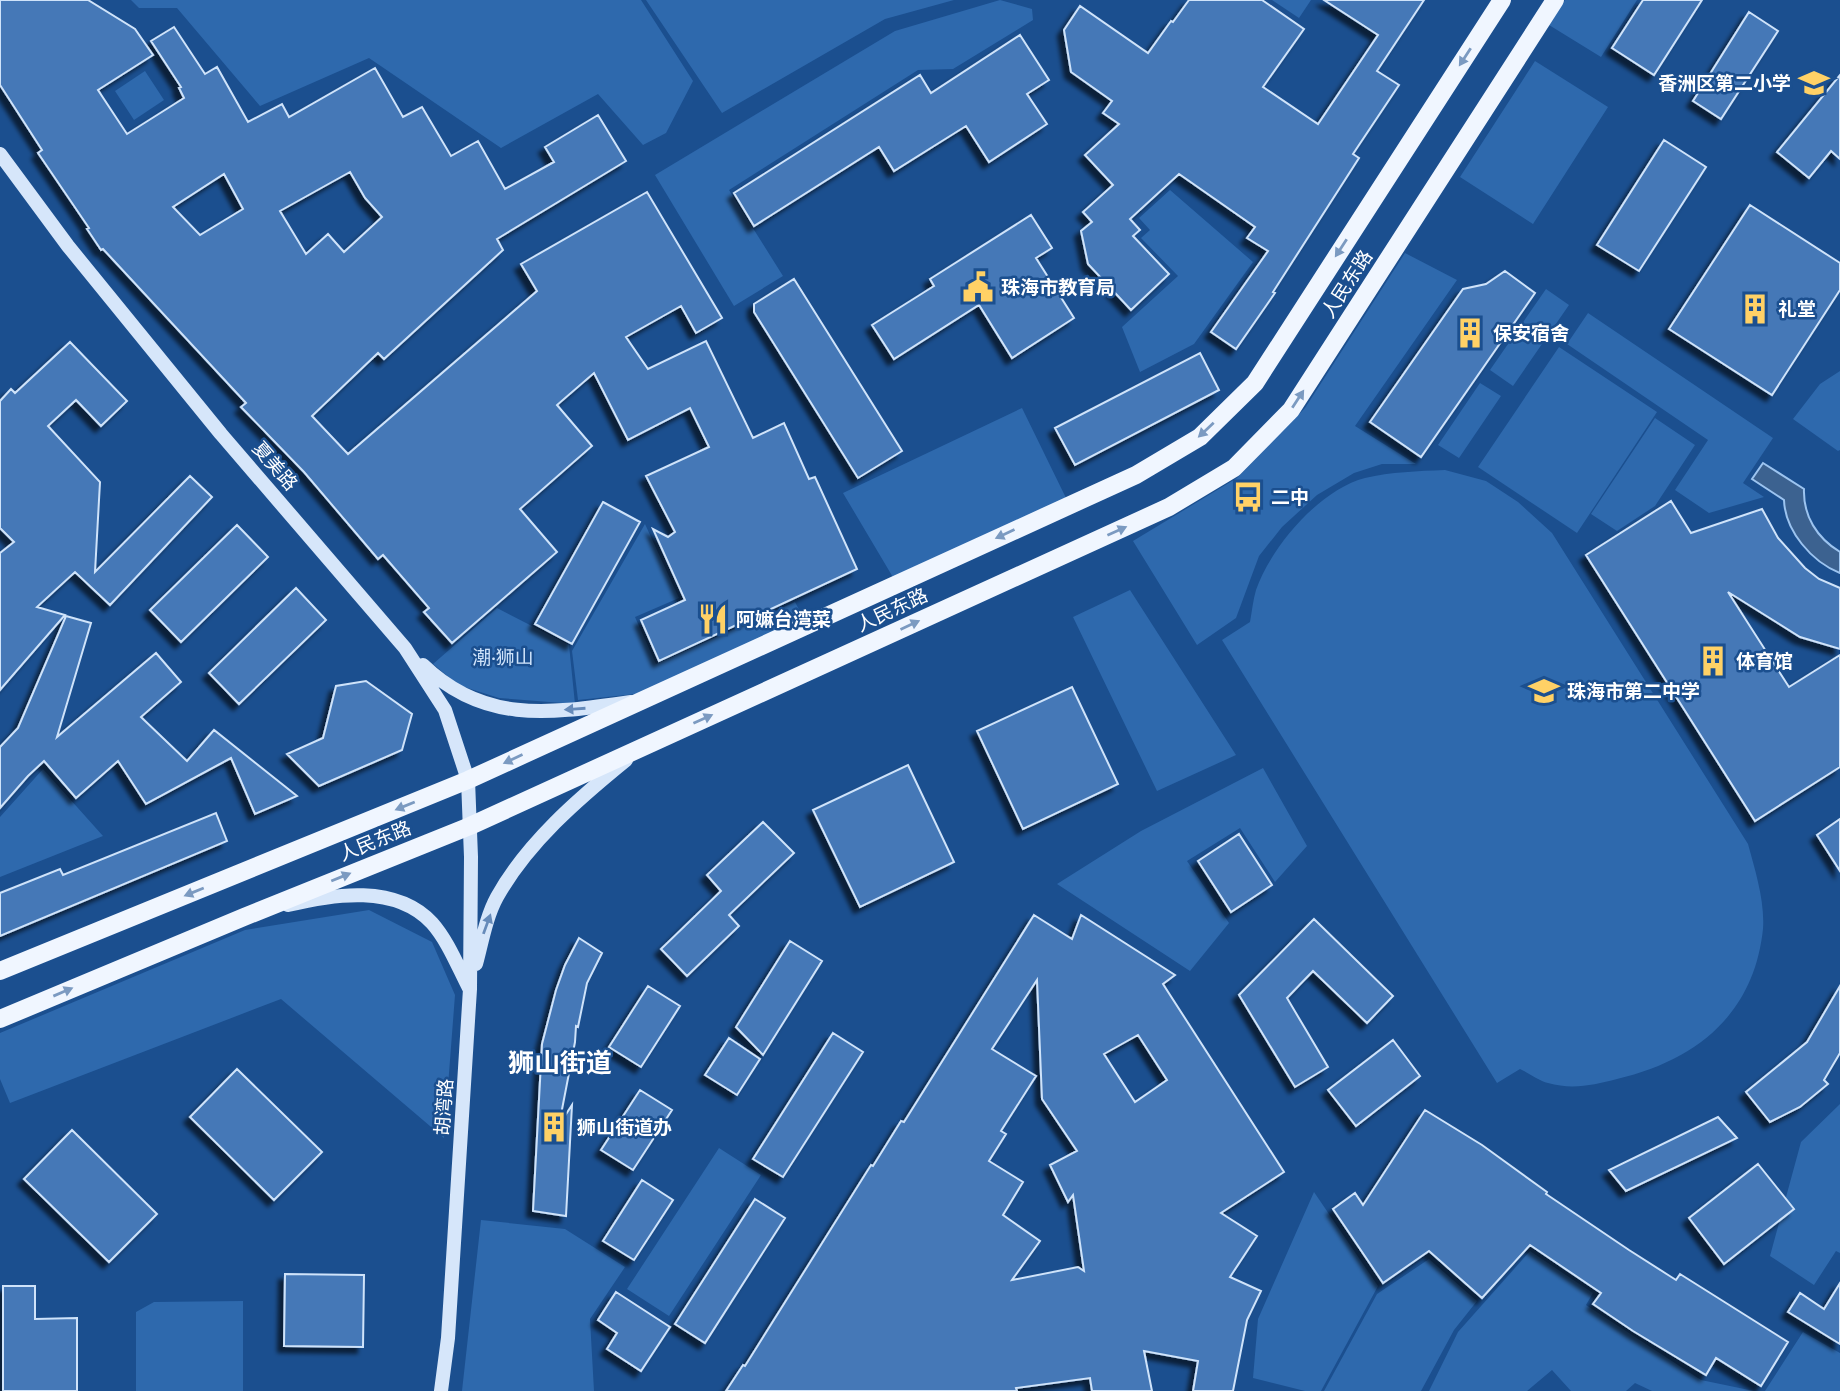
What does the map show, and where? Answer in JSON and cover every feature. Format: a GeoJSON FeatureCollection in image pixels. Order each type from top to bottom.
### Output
{"type":"FeatureCollection","features":[{"type":"Feature","properties":{"kind":"main road","name":"人民东路"},"geometry":{"type":"LineString","coordinates":[[0,971],[468,780],[1136,475],[1200,437],[1255,383],[1502,0]]}},
{"type":"Feature","properties":{"kind":"main road","name":"人民东路"},"geometry":{"type":"LineString","coordinates":[[0,1019],[243,916],[470,825],[1169,507],[1234,468],[1291,410],[1555,0]]}},
{"type":"Feature","properties":{"kind":"street","name":"夏美路"},"geometry":{"type":"LineString","coordinates":[[0,154],[68,246],[196,403],[405,648],[445,710],[468,780],[470,825]]}},
{"type":"Feature","properties":{"kind":"street"},"geometry":{"type":"LineString","coordinates":[[405,648],[432,674],[455,691],[489,706],[516,710],[575,709],[642,700]]}},
{"type":"Feature","properties":{"kind":"street"},"geometry":{"type":"LineString","coordinates":[[470,989],[483,936],[496,900],[520,863],[571,808],[641,748]]}},
{"type":"Feature","properties":{"kind":"street","name":"胡湾路"},"geometry":{"type":"LineString","coordinates":[[441,1391],[449,1338],[470,989],[470,825]]}},
{"type":"Feature","properties":{"kind":"street"},"geometry":{"type":"LineString","coordinates":[[243,916],[298,903],[367,895],[407,904],[420,912],[441,935],[470,989]]}},
{"type":"Feature","properties":{"kind":"green space"},"geometry":{"type":"Polygon","coordinates":[[[131,0],[641,0],[693,81],[666,133],[643,145],[598,94],[501,148],[369,58],[260,106],[177,8],[139,8],[131,0]]]}},
{"type":"Feature","properties":{"kind":"green space"},"geometry":{"type":"Polygon","coordinates":[[[646,0],[954,0],[885,19],[722,113],[646,0]]]}},
{"type":"Feature","properties":{"kind":"green space"},"geometry":{"type":"Polygon","coordinates":[[[1000,0],[1032,9],[1033,20],[953,69],[918,70],[729,190],[783,276],[734,306],[655,175],[895,31],[1000,0]]]}},
{"type":"Feature","properties":{"kind":"green space"},"geometry":{"type":"Polygon","coordinates":[[[1272,0],[1311,0],[1299,18],[1272,0]]]}},
{"type":"Feature","properties":{"kind":"green space"},"geometry":{"type":"Polygon","coordinates":[[[1565,0],[1637,0],[1601,57],[1549,25],[1565,0]]]}},
{"type":"Feature","properties":{"kind":"green space"},"geometry":{"type":"Polygon","coordinates":[[[1535,61],[1608,107],[1533,224],[1460,177],[1535,61]]]}},
{"type":"Feature","properties":{"kind":"green space"},"geometry":{"type":"Polygon","coordinates":[[[145,71],[164,100],[134,120],[115,91],[145,71]]]}},
{"type":"Feature","properties":{"kind":"green space"},"geometry":{"type":"Polygon","coordinates":[[[1170,190],[1253,262],[1194,344],[1140,372],[1122,327],[1178,276],[1141,238],[1150,230],[1139,218],[1170,190]]]}},
{"type":"Feature","properties":{"kind":"green space"},"geometry":{"type":"Polygon","coordinates":[[[1405,253],[1457,280],[1355,426],[1416,464],[1382,464],[1354,473],[1317,495],[1282,527],[1259,556],[1236,618],[1197,645],[1133,541],[1237,478],[1305,408],[1405,253]]]}},
{"type":"Feature","properties":{"kind":"green space"},"geometry":{"type":"Polygon","coordinates":[[[1546,289],[1569,305],[1513,386],[1490,370],[1546,289]]]}},
{"type":"Feature","properties":{"kind":"green space"},"geometry":{"type":"Polygon","coordinates":[[[1588,313],[1773,438],[1743,483],[1764,497],[1709,513],[1675,490],[1708,440],[1567,344],[1588,313]]]}},
{"type":"Feature","properties":{"kind":"green space"},"geometry":{"type":"Polygon","coordinates":[[[1559,347],[1657,412],[1577,533],[1478,467],[1559,347]]]}},
{"type":"Feature","properties":{"kind":"green space"},"geometry":{"type":"Polygon","coordinates":[[[1840,371],[1838,451],[1793,419],[1820,384],[1840,371]]]}},
{"type":"Feature","properties":{"kind":"green space"},"geometry":{"type":"Polygon","coordinates":[[[1480,383],[1501,396],[1459,458],[1438,445],[1480,383]]]}},
{"type":"Feature","properties":{"kind":"green space"},"geometry":{"type":"Polygon","coordinates":[[[1022,408],[1066,498],[894,579],[843,493],[1022,408]]]}},
{"type":"Feature","properties":{"kind":"green space"},"geometry":{"type":"Polygon","coordinates":[[[1655,418],[1695,445],[1655,506],[1617,531],[1591,514],[1655,418]]]}},
{"type":"Feature","properties":{"kind":"green space"},"geometry":{"type":"Polygon","coordinates":[[[1445,470],[1486,481],[1518,502],[1552,533],[1748,844],[1759,886],[1763,929],[1748,986],[1717,1029],[1696,1046],[1646,1071],[1600,1083],[1574,1086],[1545,1082],[1520,1069],[1497,1083],[1222,640],[1250,622],[1256,590],[1263,573],[1285,539],[1314,507],[1348,484],[1365,478],[1445,470]]]}},
{"type":"Feature","properties":{"kind":"green space"},"geometry":{"type":"Polygon","coordinates":[[[645,524],[679,598],[635,617],[656,664],[795,602],[805,621],[645,693],[578,700],[572,651],[645,524]]]}},
{"type":"Feature","properties":{"kind":"green space"},"geometry":{"type":"Polygon","coordinates":[[[1130,590],[1236,755],[1157,791],[1073,617],[1130,590]]]}},
{"type":"Feature","properties":{"kind":"green space","name":"潮·狮山"},"geometry":{"type":"Polygon","coordinates":[[[497,608],[569,645],[575,704],[499,698],[458,685],[433,664],[497,608]]]}},
{"type":"Feature","properties":{"kind":"green space"},"geometry":{"type":"Polygon","coordinates":[[[1263,768],[1307,846],[1275,882],[1240,828],[1187,861],[1229,923],[1190,971],[1057,884],[1141,831],[1263,768]]]}},
{"type":"Feature","properties":{"kind":"green space"},"geometry":{"type":"Polygon","coordinates":[[[43,769],[103,836],[0,877],[0,817],[43,769]]]}},
{"type":"Feature","properties":{"kind":"green space"},"geometry":{"type":"Polygon","coordinates":[[[369,910],[432,942],[455,995],[444,1138],[281,999],[10,1103],[0,1079],[0,1033],[245,930],[369,910]]]}},
{"type":"Feature","properties":{"kind":"green space"},"geometry":{"type":"Polygon","coordinates":[[[1840,1104],[1840,1253],[1836,1251],[1814,1285],[1770,1256],[1801,1142],[1840,1104]]]}},
{"type":"Feature","properties":{"kind":"green space"},"geometry":{"type":"Polygon","coordinates":[[[719,1148],[761,1175],[669,1316],[627,1289],[719,1148]]]}},
{"type":"Feature","properties":{"kind":"green space"},"geometry":{"type":"Polygon","coordinates":[[[1314,1192],[1378,1286],[1321,1391],[1305,1391],[1253,1378],[1258,1319],[1314,1192]]]}},
{"type":"Feature","properties":{"kind":"green space"},"geometry":{"type":"Polygon","coordinates":[[[481,1220],[565,1229],[625,1267],[590,1319],[594,1391],[462,1391],[481,1220]]]}},
{"type":"Feature","properties":{"kind":"green space"},"geometry":{"type":"Polygon","coordinates":[[[1530,1251],[1593,1293],[1586,1305],[1701,1380],[1754,1391],[1652,1391],[1635,1383],[1626,1391],[1571,1391],[1552,1370],[1527,1391],[1429,1391],[1458,1332],[1530,1251]]]}},
{"type":"Feature","properties":{"kind":"green space"},"geometry":{"type":"Polygon","coordinates":[[[1429,1259],[1477,1301],[1454,1330],[1421,1391],[1324,1391],[1377,1294],[1429,1259]]]}},
{"type":"Feature","properties":{"kind":"green space"},"geometry":{"type":"Polygon","coordinates":[[[243,1301],[243,1391],[136,1391],[136,1312],[154,1302],[243,1301]]]}},
{"type":"Feature","properties":{"kind":"green space"},"geometry":{"type":"Polygon","coordinates":[[[1803,1332],[1840,1353],[1840,1391],[1765,1391],[1803,1332]]]}},
{"type":"Feature","properties":{"kind":"shaded area"},"geometry":{"type":"Polygon","coordinates":[[[1763,463],[1804,489],[1806,508],[1813,525],[1825,540],[1840,552],[1840,573],[1820,561],[1802,544],[1789,523],[1784,500],[1752,479],[1763,463]]]}},
{"type":"Feature","properties":{"kind":"building"},"geometry":{"type":"Polygon","coordinates":[[[0,0],[88,0],[135,29],[153,55],[98,90],[127,134],[184,98],[179,88],[181,87],[151,41],[174,27],[205,74],[217,67],[248,122],[282,104],[289,117],[375,68],[403,117],[422,107],[451,156],[478,141],[505,189],[554,162],[545,147],[598,115],[626,161],[497,239],[503,250],[384,359],[378,353],[312,416],[348,454],[537,291],[521,264],[647,192],[722,318],[696,333],[681,306],[626,337],[648,369],[706,341],[753,438],[784,423],[809,479],[815,477],[857,569],[659,661],[641,620],[685,600],[653,529],[668,537],[675,532],[646,476],[709,447],[690,408],[628,440],[594,373],[557,405],[592,446],[520,509],[557,552],[452,643],[424,612],[429,608],[383,555],[378,559],[304,472],[241,407],[246,403],[103,249],[101,250],[38,153],[42,150],[0,85],[0,0]],[[350,172],[280,211],[306,254],[328,234],[344,252],[382,217],[365,198],[350,172]],[[224,174],[173,207],[200,235],[243,209],[224,174]]]}},
{"type":"Feature","properties":{"kind":"building"},"geometry":{"type":"Polygon","coordinates":[[[1189,0],[1262,0],[1304,29],[1263,87],[1318,124],[1378,35],[1324,0],[1424,0],[1377,71],[1399,85],[1353,154],[1359,158],[1273,292],[1275,293],[1236,349],[1211,332],[1268,251],[1247,238],[1255,227],[1179,174],[1130,219],[1140,230],[1133,236],[1169,274],[1131,310],[1088,264],[1081,231],[1092,222],[1083,212],[1113,185],[1085,155],[1119,124],[1103,113],[1112,101],[1071,72],[1064,30],[1080,6],[1148,53],[1189,0]]]}},
{"type":"Feature","properties":{"kind":"building"},"geometry":{"type":"Polygon","coordinates":[[[1643,0],[1702,0],[1654,75],[1612,48],[1643,0]]]}},
{"type":"Feature","properties":{"kind":"building"},"geometry":{"type":"Polygon","coordinates":[[[1749,12],[1778,31],[1721,119],[1693,101],[1749,12]]]}},
{"type":"Feature","properties":{"kind":"building"},"geometry":{"type":"Polygon","coordinates":[[[1020,35],[1049,80],[1027,94],[1047,124],[989,162],[966,126],[894,171],[879,147],[754,226],[734,193],[920,75],[931,93],[1020,35]]]}},
{"type":"Feature","properties":{"kind":"building"},"geometry":{"type":"Polygon","coordinates":[[[1840,75],[1840,159],[1831,151],[1809,178],[1777,152],[1840,75]]]}},
{"type":"Feature","properties":{"kind":"building"},"geometry":{"type":"Polygon","coordinates":[[[1664,140],[1706,167],[1639,271],[1597,245],[1664,140]]]}},
{"type":"Feature","properties":{"kind":"building","name":"礼堂"},"geometry":{"type":"Polygon","coordinates":[[[1750,205],[1840,263],[1840,290],[1772,395],[1669,329],[1750,205]]]}},
{"type":"Feature","properties":{"kind":"building"},"geometry":{"type":"Polygon","coordinates":[[[1031,215],[1052,248],[1036,258],[1074,318],[1012,358],[979,305],[894,359],[872,325],[934,286],[930,279],[1031,215]]]}},
{"type":"Feature","properties":{"kind":"building","name":"保安宿舍"},"geometry":{"type":"Polygon","coordinates":[[[1505,271],[1535,293],[1421,457],[1370,422],[1463,289],[1486,284],[1505,271]]]}},
{"type":"Feature","properties":{"kind":"building"},"geometry":{"type":"Polygon","coordinates":[[[794,279],[902,451],[858,478],[754,312],[754,304],[794,279]]]}},
{"type":"Feature","properties":{"kind":"building"},"geometry":{"type":"Polygon","coordinates":[[[70,342],[127,401],[101,426],[76,400],[48,426],[100,482],[95,572],[190,476],[212,497],[110,605],[75,572],[37,607],[65,615],[0,690],[0,553],[14,542],[0,528],[0,401],[11,389],[15,393],[70,342]]]}},
{"type":"Feature","properties":{"kind":"building"},"geometry":{"type":"Polygon","coordinates":[[[1200,353],[1219,390],[1075,465],[1055,428],[1200,353]]]}},
{"type":"Feature","properties":{"kind":"building","name":"体育馆"},"geometry":{"type":"Polygon","coordinates":[[[1671,501],[1691,533],[1762,509],[1778,538],[1805,568],[1819,579],[1840,588],[1840,649],[1800,637],[1728,592],[1789,687],[1840,655],[1840,767],[1755,821],[1586,555],[1671,501]]]}},
{"type":"Feature","properties":{"kind":"building"},"geometry":{"type":"Polygon","coordinates":[[[603,502],[640,522],[572,644],[535,624],[603,502]]]}},
{"type":"Feature","properties":{"kind":"building"},"geometry":{"type":"Polygon","coordinates":[[[237,525],[268,557],[181,642],[150,610],[237,525]]]}},
{"type":"Feature","properties":{"kind":"building"},"geometry":{"type":"Polygon","coordinates":[[[296,588],[326,620],[239,704],[209,673],[296,588]]]}},
{"type":"Feature","properties":{"kind":"building"},"geometry":{"type":"Polygon","coordinates":[[[66,616],[91,623],[57,737],[156,653],[181,682],[141,717],[187,761],[214,730],[297,796],[255,814],[231,758],[146,804],[118,761],[76,798],[44,761],[0,808],[0,747],[18,728],[66,616]]]}},
{"type":"Feature","properties":{"kind":"building"},"geometry":{"type":"Polygon","coordinates":[[[366,681],[412,714],[402,750],[319,786],[287,754],[323,738],[336,686],[366,681]]]}},
{"type":"Feature","properties":{"kind":"building"},"geometry":{"type":"Polygon","coordinates":[[[1072,687],[1118,784],[1023,829],[977,731],[1072,687]]]}},
{"type":"Feature","properties":{"kind":"building"},"geometry":{"type":"Polygon","coordinates":[[[908,765],[954,862],[860,907],[813,810],[908,765]]]}},
{"type":"Feature","properties":{"kind":"building"},"geometry":{"type":"Polygon","coordinates":[[[216,813],[227,841],[0,936],[0,893],[60,869],[63,875],[216,813]]]}},
{"type":"Feature","properties":{"kind":"building"},"geometry":{"type":"Polygon","coordinates":[[[1840,819],[1840,871],[1817,835],[1840,819]]]}},
{"type":"Feature","properties":{"kind":"building"},"geometry":{"type":"Polygon","coordinates":[[[763,822],[794,853],[729,915],[739,926],[687,976],[661,949],[721,891],[707,875],[763,822]]]}},
{"type":"Feature","properties":{"kind":"building"},"geometry":{"type":"Polygon","coordinates":[[[1239,834],[1272,885],[1231,912],[1198,861],[1239,834]]]}},
{"type":"Feature","properties":{"kind":"building"},"geometry":{"type":"Polygon","coordinates":[[[1034,915],[1072,939],[1081,915],[1175,975],[1163,984],[1284,1172],[1221,1213],[1257,1236],[1230,1277],[1261,1291],[1247,1320],[1233,1391],[1193,1391],[1198,1361],[1144,1351],[1152,1391],[1092,1391],[1090,1378],[1016,1388],[1017,1391],[726,1391],[743,1365],[745,1366],[871,1165],[873,1166],[901,1121],[904,1122],[1034,915]],[[1037,980],[992,1049],[1036,1076],[1001,1131],[1006,1134],[989,1161],[1023,1182],[1003,1215],[1040,1241],[1012,1280],[1078,1267],[1084,1271],[1073,1195],[1068,1202],[1050,1165],[1077,1151],[1042,1099],[1037,980]],[[1138,1035],[1104,1054],[1135,1102],[1167,1080],[1138,1035]]]}},
{"type":"Feature","properties":{"kind":"building"},"geometry":{"type":"Polygon","coordinates":[[[1314,919],[1393,996],[1367,1023],[1313,971],[1287,998],[1328,1067],[1295,1087],[1239,995],[1314,919]]]}},
{"type":"Feature","properties":{"kind":"building","name":"狮山街道办"},"geometry":{"type":"Polygon","coordinates":[[[579,938],[602,953],[587,983],[578,1027],[576,1026],[559,1125],[572,1105],[566,1216],[533,1211],[542,1044],[556,990],[579,938]]]}},
{"type":"Feature","properties":{"kind":"building"},"geometry":{"type":"Polygon","coordinates":[[[790,941],[822,961],[763,1055],[736,1027],[790,941]]]}},
{"type":"Feature","properties":{"kind":"building"},"geometry":{"type":"Polygon","coordinates":[[[648,986],[680,1006],[641,1067],[609,1047],[648,986]]]}},
{"type":"Feature","properties":{"kind":"building"},"geometry":{"type":"Polygon","coordinates":[[[1840,986],[1840,1053],[1824,1080],[1828,1084],[1800,1107],[1770,1122],[1746,1092],[1807,1042],[1840,986]]]}},
{"type":"Feature","properties":{"kind":"building"},"geometry":{"type":"Polygon","coordinates":[[[833,1033],[863,1052],[783,1177],[753,1159],[833,1033]]]}},
{"type":"Feature","properties":{"kind":"building"},"geometry":{"type":"Polygon","coordinates":[[[729,1038],[760,1059],[737,1095],[705,1075],[729,1038]]]}},
{"type":"Feature","properties":{"kind":"building"},"geometry":{"type":"Polygon","coordinates":[[[1393,1040],[1420,1076],[1356,1126],[1328,1090],[1393,1040]]]}},
{"type":"Feature","properties":{"kind":"building"},"geometry":{"type":"Polygon","coordinates":[[[237,1069],[322,1152],[274,1200],[190,1117],[237,1069]]]}},
{"type":"Feature","properties":{"kind":"building"},"geometry":{"type":"Polygon","coordinates":[[[640,1090],[672,1110],[633,1170],[601,1150],[640,1090]]]}},
{"type":"Feature","properties":{"kind":"building"},"geometry":{"type":"Polygon","coordinates":[[[1425,1110],[1482,1145],[1547,1192],[1546,1194],[1629,1250],[1676,1280],[1680,1274],[1788,1342],[1761,1386],[1716,1358],[1706,1375],[1633,1331],[1593,1304],[1601,1293],[1530,1245],[1482,1298],[1429,1251],[1383,1283],[1333,1209],[1355,1193],[1363,1205],[1425,1110]]]}},
{"type":"Feature","properties":{"kind":"building"},"geometry":{"type":"Polygon","coordinates":[[[1718,1117],[1737,1138],[1626,1191],[1609,1170],[1718,1117]]]}},
{"type":"Feature","properties":{"kind":"building"},"geometry":{"type":"Polygon","coordinates":[[[72,1130],[157,1214],[109,1262],[24,1179],[72,1130]]]}},
{"type":"Feature","properties":{"kind":"building"},"geometry":{"type":"Polygon","coordinates":[[[1758,1164],[1794,1209],[1724,1264],[1689,1218],[1758,1164]]]}},
{"type":"Feature","properties":{"kind":"building"},"geometry":{"type":"Polygon","coordinates":[[[642,1180],[673,1200],[634,1260],[603,1241],[642,1180]]]}},
{"type":"Feature","properties":{"kind":"building"},"geometry":{"type":"Polygon","coordinates":[[[755,1199],[785,1218],[705,1343],[675,1324],[755,1199]]]}},
{"type":"Feature","properties":{"kind":"building"},"geometry":{"type":"Polygon","coordinates":[[[285,1274],[364,1275],[363,1347],[284,1346],[285,1274]]]}},
{"type":"Feature","properties":{"kind":"building"},"geometry":{"type":"Polygon","coordinates":[[[1840,1283],[1840,1344],[1788,1312],[1800,1293],[1824,1309],[1840,1283]]]}},
{"type":"Feature","properties":{"kind":"building"},"geometry":{"type":"Polygon","coordinates":[[[3,1286],[35,1286],[35,1319],[77,1318],[77,1391],[3,1391],[3,1286]]]}},
{"type":"Feature","properties":{"kind":"building"},"geometry":{"type":"Polygon","coordinates":[[[616,1292],[670,1327],[641,1371],[607,1349],[617,1333],[598,1320],[616,1292]]]}},
{"type":"Feature","properties":{"kind":"place","name":"香洲区第二小学"},"geometry":{"type":"Point","coordinates":[1814,83]}},
{"type":"Feature","properties":{"kind":"place","name":"珠海市教育局"},"geometry":{"type":"Point","coordinates":[978,287]}},
{"type":"Feature","properties":{"kind":"place","name":"礼堂"},"geometry":{"type":"Point","coordinates":[1755,309]}},
{"type":"Feature","properties":{"kind":"place","name":"保安宿舍"},"geometry":{"type":"Point","coordinates":[1470,333]}},
{"type":"Feature","properties":{"kind":"place","name":"二中"},"geometry":{"type":"Point","coordinates":[1248,497]}},
{"type":"Feature","properties":{"kind":"place","name":"阿嫲台湾菜"},"geometry":{"type":"Point","coordinates":[713,619]}},
{"type":"Feature","properties":{"kind":"place","name":"体育馆"},"geometry":{"type":"Point","coordinates":[1713,661]}},
{"type":"Feature","properties":{"kind":"place","name":"珠海市第二中学"},"geometry":{"type":"Point","coordinates":[1544,691]}},
{"type":"Feature","properties":{"kind":"place","name":"狮山街道办"},"geometry":{"type":"Point","coordinates":[554,1127]}},
{"type":"Feature","properties":{"kind":"district","name":"狮山街道"},"geometry":{"type":"Point","coordinates":[560,1063]}}]}
